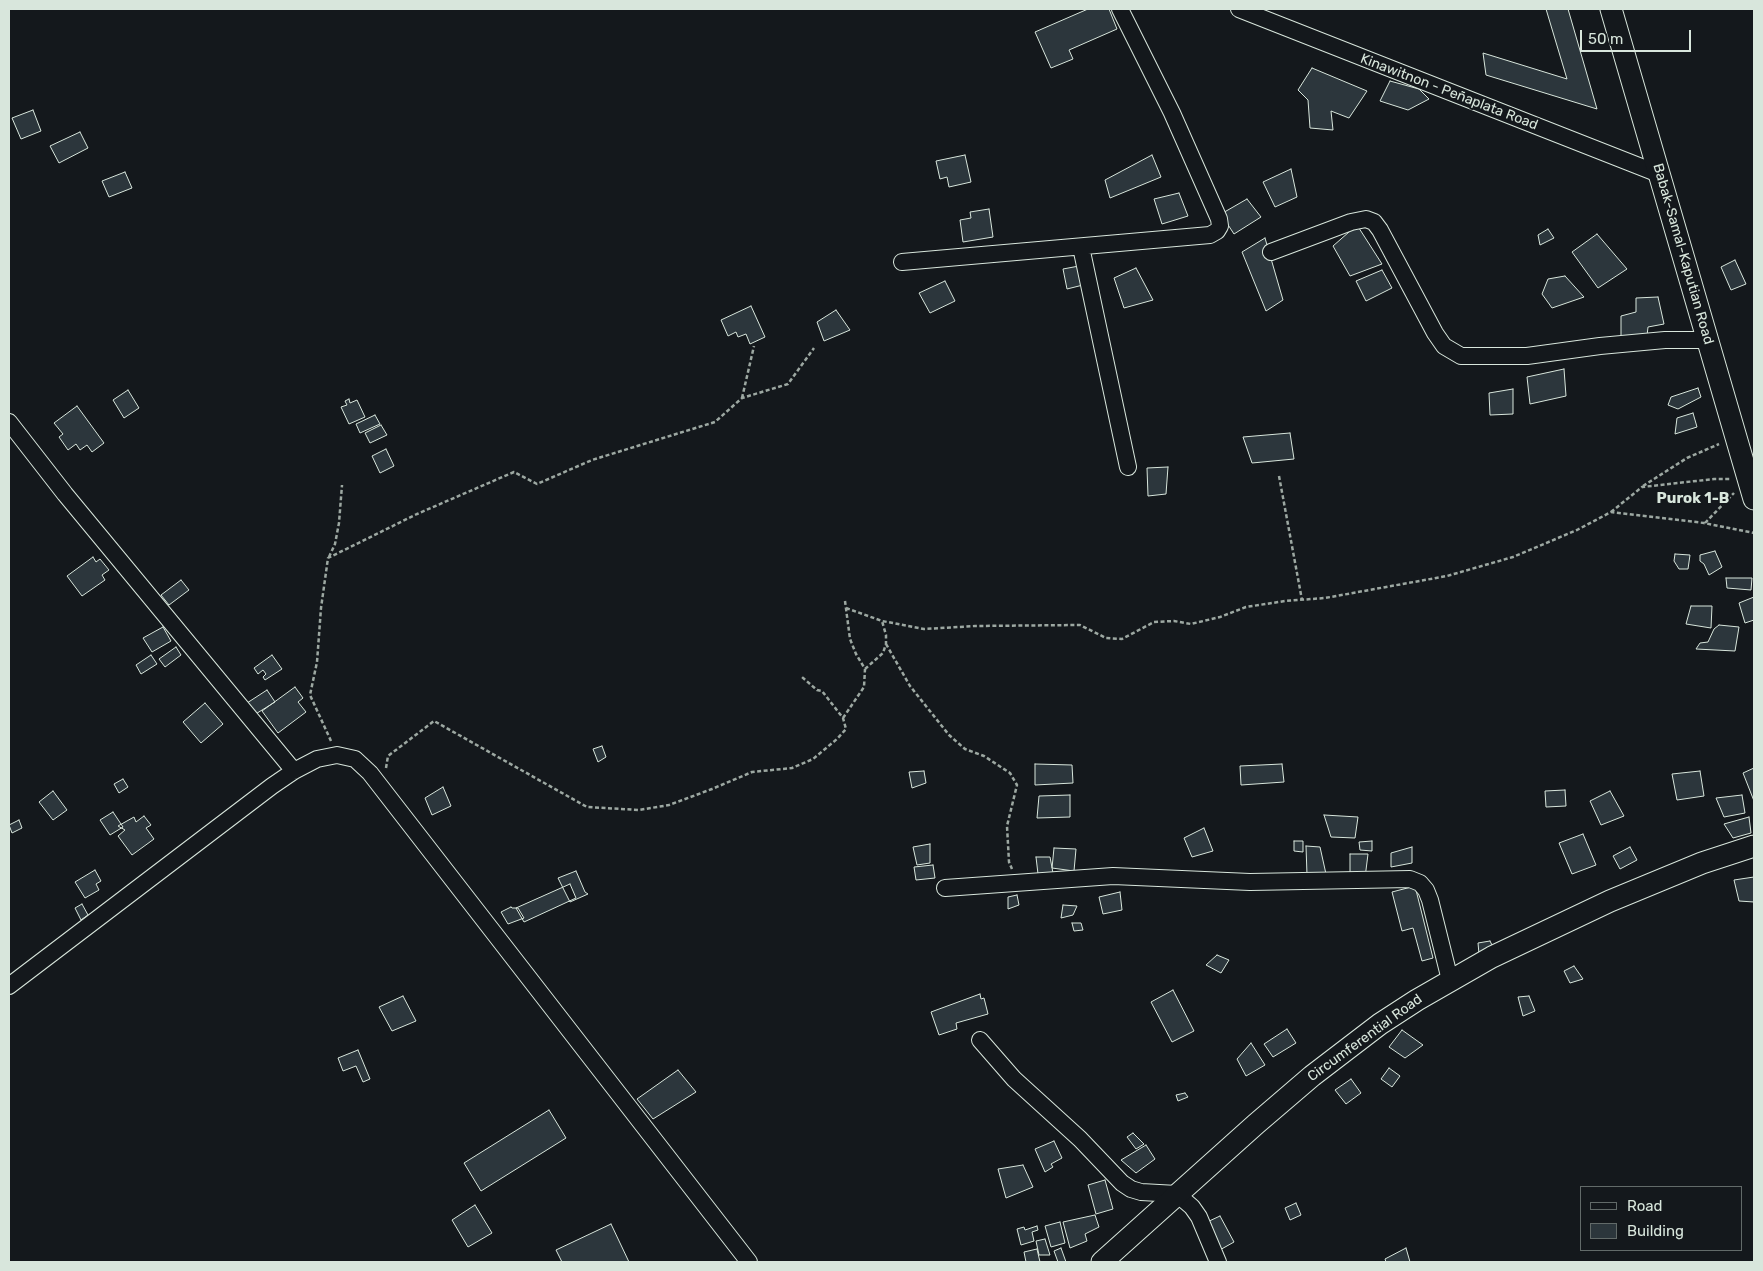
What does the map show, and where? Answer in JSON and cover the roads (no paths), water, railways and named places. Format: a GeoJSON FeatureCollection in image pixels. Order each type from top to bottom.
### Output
{"type":"FeatureCollection","features":[{"type":"Feature","properties":{"kind":"main road","name":"Babak-Samal-Kaputian Road"},"geometry":{"type":"LineString","coordinates":[[1611,9],[1754,499]]}},
{"type":"Feature","properties":{"kind":"main road","name":"Circumferential Road"},"geometry":{"type":"LineString","coordinates":[[1102,1262],[1312,1076],[1380,1024],[1450,980],[1610,901],[1702,864],[1754,846]]}},
{"type":"Feature","properties":{"kind":"street"},"geometry":{"type":"LineString","coordinates":[[902,262],[1210,235],[1217,232],[1220,226],[1218,219],[1172,113],[1120,9]]}},
{"type":"Feature","properties":{"kind":"street","name":"Kinawitnon - Peñaplata Road"},"geometry":{"type":"LineString","coordinates":[[1239,9],[1660,174]]}},
{"type":"Feature","properties":{"kind":"street"},"geometry":{"type":"LineString","coordinates":[[1271,252],[1351,222],[1366,219],[1374,222],[1435,333],[1444,346],[1461,356],[1527,356],[1600,346],[1665,340],[1708,340]]}},
{"type":"Feature","properties":{"kind":"street"},"geometry":{"type":"LineString","coordinates":[[1081,247],[1128,466]]}},
{"type":"Feature","properties":{"kind":"street"},"geometry":{"type":"LineString","coordinates":[[9,422],[65,494],[294,771]]}},
{"type":"Feature","properties":{"kind":"street"},"geometry":{"type":"LineString","coordinates":[[9,986],[294,771],[317,759],[337,755],[355,758],[370,773],[749,1262]]}},
{"type":"Feature","properties":{"kind":"street"},"geometry":{"type":"LineString","coordinates":[[945,888],[1114,876],[1250,882],[1410,879],[1420,883],[1426,890],[1430,900],[1450,980]]}},
{"type":"Feature","properties":{"kind":"street"},"geometry":{"type":"LineString","coordinates":[[980,1040],[1014,1079],[1080,1139],[1122,1183],[1131,1189],[1141,1192],[1177,1194],[1192,1207],[1199,1218],[1218,1262]]}},
{"type":"Feature","properties":{"kind":"district","name":"Purok 1-B"},"geometry":{"type":"Point","coordinates":[1693,499]}}]}
